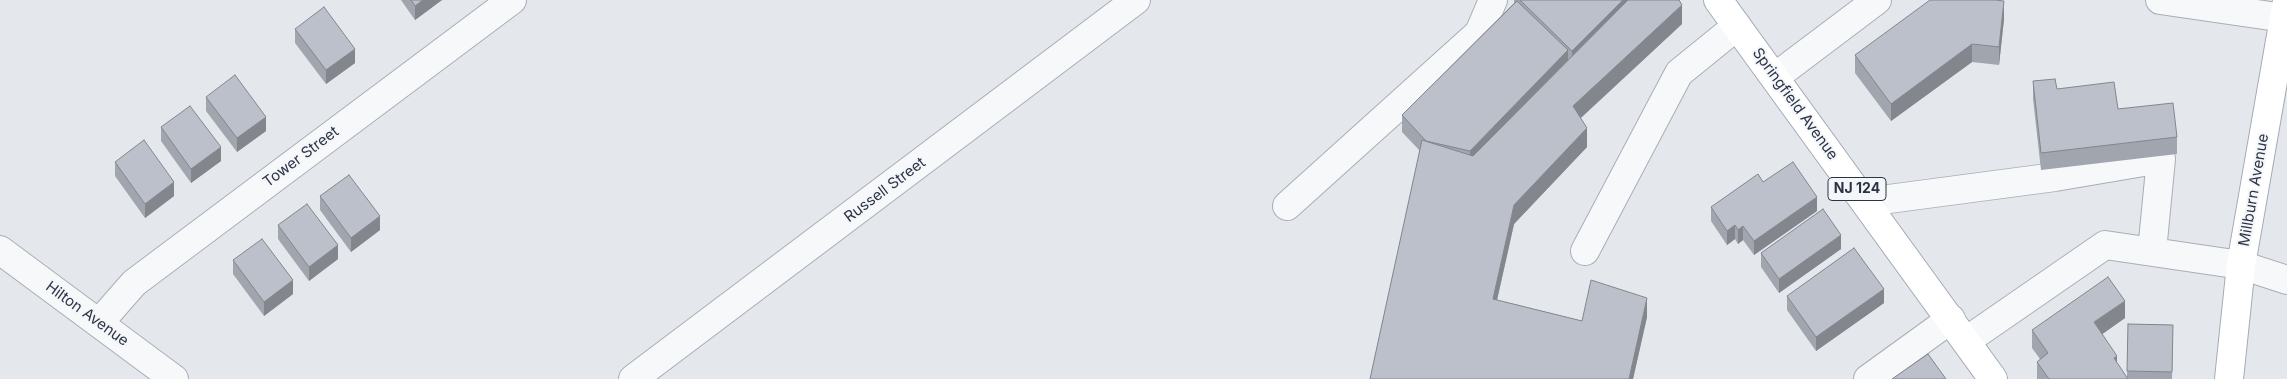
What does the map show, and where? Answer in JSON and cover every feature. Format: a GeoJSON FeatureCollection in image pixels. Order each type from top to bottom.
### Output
{"type":"FeatureCollection","features":[{"type":"Feature","properties":{"kind":"main road","name":"Springfield Avenue"},"geometry":{"type":"LineString","coordinates":[[1718,0],[1993,379]]}},
{"type":"Feature","properties":{"kind":"main road","name":"Millburn Avenue"},"geometry":{"type":"LineString","coordinates":[[2229,379],[2241,266],[2286,10]]}},
{"type":"Feature","properties":{"kind":"street","name":"Tower Street"},"geometry":{"type":"LineString","coordinates":[[100,323],[134,283],[512,0]]}},
{"type":"Feature","properties":{"kind":"street","name":"Russell Street"},"geometry":{"type":"LineString","coordinates":[[634,379],[1136,0]]}},
{"type":"Feature","properties":{"kind":"street"},"geometry":{"type":"LineString","coordinates":[[1287,206],[1479,33],[1493,0]]}},
{"type":"Feature","properties":{"kind":"street"},"geometry":{"type":"LineString","coordinates":[[1775,77],[1878,0]]}},
{"type":"Feature","properties":{"kind":"street"},"geometry":{"type":"LineString","coordinates":[[2160,0],[2286,10]]}},
{"type":"Feature","properties":{"kind":"street"},"geometry":{"type":"LineString","coordinates":[[1584,251],[1679,73],[1737,26]]}},
{"type":"Feature","properties":{"kind":"street"},"geometry":{"type":"LineString","coordinates":[[1866,202],[2055,177],[2161,159],[2152,251]]}},
{"type":"Feature","properties":{"kind":"street"},"geometry":{"type":"LineString","coordinates":[[1868,379],[1958,330],[2105,245],[2241,266],[2287,280]]}},
{"type":"Feature","properties":{"kind":"street","name":"Hilton Avenue"},"geometry":{"type":"LineString","coordinates":[[0,250],[174,379]]}},
{"type":"Feature","properties":{"kind":"building"},"geometry":{"type":"Polygon","coordinates":[[[411,0],[423,0],[415,6],[411,0]]]}},
{"type":"Feature","properties":{"kind":"building"},"geometry":{"type":"Polygon","coordinates":[[[1520,0],[1623,0],[1572,51],[1520,0]]]}},
{"type":"Feature","properties":{"kind":"building"},"geometry":{"type":"Polygon","coordinates":[[[1628,0],[1679,0],[1682,5],[1573,106],[1587,128],[1514,205],[1493,299],[1582,321],[1591,280],[1647,298],[1629,379],[1370,379],[1422,140],[1473,156],[1628,0]]]}},
{"type":"Feature","properties":{"kind":"building"},"geometry":{"type":"Polygon","coordinates":[[[1930,0],[2004,1],[1999,47],[1972,44],[1891,104],[1855,55],[1930,0]]]}},
{"type":"Feature","properties":{"kind":"building"},"geometry":{"type":"Polygon","coordinates":[[[1517,1],[1568,50],[1470,151],[1426,141],[1402,115],[1517,1]]]}},
{"type":"Feature","properties":{"kind":"building"},"geometry":{"type":"Polygon","coordinates":[[[324,7],[355,49],[326,70],[295,29],[324,7]]]}},
{"type":"Feature","properties":{"kind":"building"},"geometry":{"type":"Polygon","coordinates":[[[235,75],[266,117],[237,138],[206,97],[235,75]]]}},
{"type":"Feature","properties":{"kind":"building"},"geometry":{"type":"Polygon","coordinates":[[[2055,79],[2057,89],[2114,82],[2118,109],[2173,103],[2177,137],[2041,153],[2033,81],[2055,79]]]}},
{"type":"Feature","properties":{"kind":"building"},"geometry":{"type":"Polygon","coordinates":[[[190,106],[221,147],[191,169],[161,127],[190,106]]]}},
{"type":"Feature","properties":{"kind":"building"},"geometry":{"type":"Polygon","coordinates":[[[144,140],[174,182],[145,204],[115,162],[144,140]]]}},
{"type":"Feature","properties":{"kind":"building"},"geometry":{"type":"Polygon","coordinates":[[[1793,162],[1817,197],[1754,241],[1743,226],[1738,230],[1735,225],[1727,231],[1711,207],[1758,174],[1763,182],[1793,162]]]}},
{"type":"Feature","properties":{"kind":"building"},"geometry":{"type":"Polygon","coordinates":[[[349,175],[380,216],[351,238],[320,196],[349,175]]]}},
{"type":"Feature","properties":{"kind":"building"},"geometry":{"type":"Polygon","coordinates":[[[307,204],[338,245],[309,267],[278,225],[307,204]]]}},
{"type":"Feature","properties":{"kind":"building"},"geometry":{"type":"Polygon","coordinates":[[[1823,209],[1841,235],[1779,279],[1761,253],[1823,209]]]}},
{"type":"Feature","properties":{"kind":"building"},"geometry":{"type":"Polygon","coordinates":[[[262,239],[293,280],[264,302],[233,260],[262,239]]]}},
{"type":"Feature","properties":{"kind":"building"},"geometry":{"type":"Polygon","coordinates":[[[1854,248],[1884,289],[1816,337],[1787,296],[1854,248]]]}},
{"type":"Feature","properties":{"kind":"building"},"geometry":{"type":"Polygon","coordinates":[[[2108,277],[2125,301],[2094,322],[2117,356],[2114,358],[2128,379],[2049,379],[2037,362],[2048,353],[2032,330],[2108,277]]]}},
{"type":"Feature","properties":{"kind":"building"},"geometry":{"type":"Polygon","coordinates":[[[2128,324],[2173,325],[2172,372],[2127,371],[2128,324]]]}},
{"type":"Feature","properties":{"kind":"building"},"geometry":{"type":"Polygon","coordinates":[[[1928,354],[1946,379],[1892,379],[1928,354]]]}}]}
